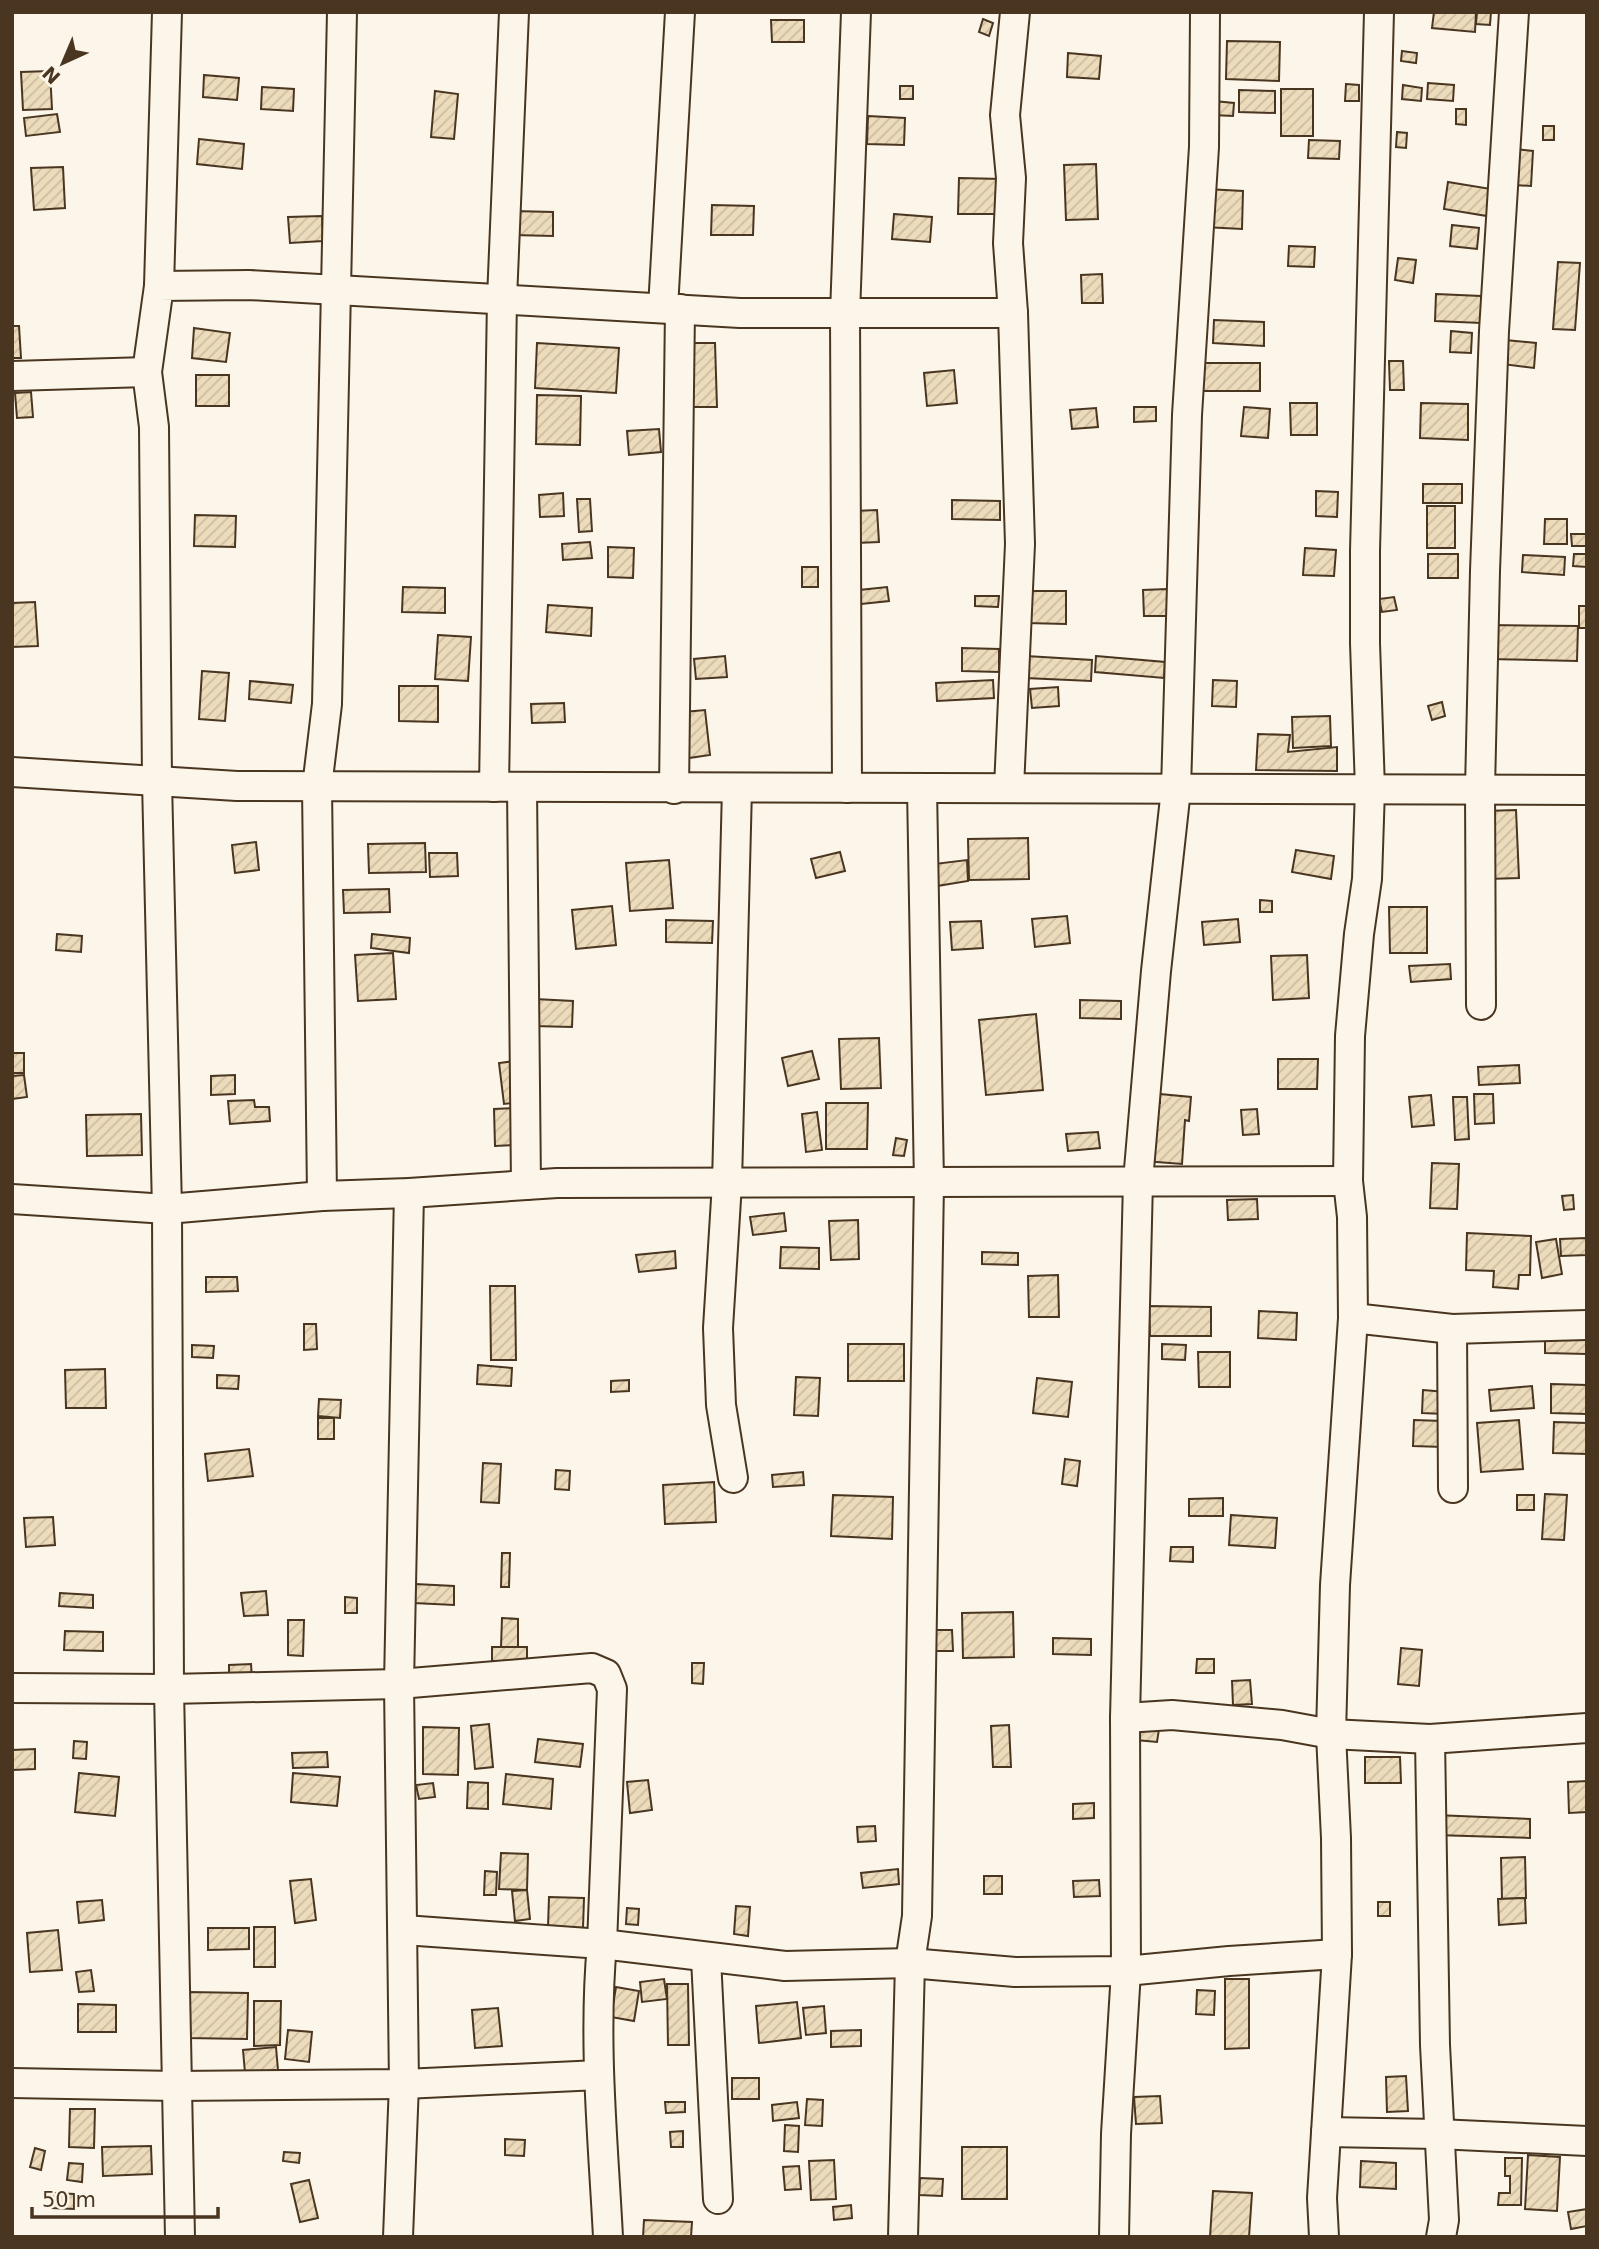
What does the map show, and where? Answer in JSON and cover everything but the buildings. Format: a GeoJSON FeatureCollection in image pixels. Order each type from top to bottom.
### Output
{"type":"FeatureCollection","features":[{"type":"Feature","properties":{"kind":"street"},"geometry":{"type":"LineString","coordinates":[[167,12],[159,286],[148,372],[154,427],[157,781],[167,1209],[169,1689],[180,2237]]}},
{"type":"Feature","properties":{"kind":"street"},"geometry":{"type":"LineString","coordinates":[[322,1196],[317,787],[327,704],[342,12]]}},
{"type":"Feature","properties":{"kind":"street"},"geometry":{"type":"LineString","coordinates":[[494,787],[502,299],[513,12]]}},
{"type":"Feature","properties":{"kind":"street"},"geometry":{"type":"LineString","coordinates":[[674,789],[672,308],[680,12]]}},
{"type":"Feature","properties":{"kind":"street"},"geometry":{"type":"LineString","coordinates":[[848,788],[845,314],[856,12]]}},
{"type":"Feature","properties":{"kind":"street"},"geometry":{"type":"LineString","coordinates":[[1009,789],[1020,544],[1013,313],[1008,243],[1011,178],[1005,115],[1015,12]]}},
{"type":"Feature","properties":{"kind":"street"},"geometry":{"type":"LineString","coordinates":[[1114,2237],[1116,2134],[1126,1971],[1125,1718],[1138,1181],[1156,971],[1176,789],[1187,415],[1204,147],[1205,12]]}},
{"type":"Feature","properties":{"kind":"street"},"geometry":{"type":"LineString","coordinates":[[1324,2237],[1322,2198],[1337,1954],[1336,1838],[1331,1734],[1335,1585],[1353,1318],[1352,1217],[1348,1181],[1350,1036],[1367,879],[1370,789],[1365,551],[1379,12]]}},
{"type":"Feature","properties":{"kind":"street"},"geometry":{"type":"LineString","coordinates":[[1481,1005],[1479,789],[1494,331],[1514,12]]}},
{"type":"Feature","properties":{"kind":"street"},"geometry":{"type":"LineString","coordinates":[[159,286],[249,285],[740,313],[1013,313]]}},
{"type":"Feature","properties":{"kind":"street"},"geometry":{"type":"LineString","coordinates":[[12,376],[148,372]]}},
{"type":"Feature","properties":{"kind":"street"},"geometry":{"type":"LineString","coordinates":[[12,772],[237,786],[317,787],[1587,790]]}},
{"type":"Feature","properties":{"kind":"street"},"geometry":{"type":"LineString","coordinates":[[522,788],[526,1185]]}},
{"type":"Feature","properties":{"kind":"street"},"geometry":{"type":"LineString","coordinates":[[903,2237],[911,1963],[917,1903],[929,1183],[922,788]]}},
{"type":"Feature","properties":{"kind":"street"},"geometry":{"type":"LineString","coordinates":[[733,1478],[721,1405],[718,1328],[727,1183],[737,789]]}},
{"type":"Feature","properties":{"kind":"street"},"geometry":{"type":"LineString","coordinates":[[12,1199],[167,1209],[322,1196],[526,1185],[1348,1181]]}},
{"type":"Feature","properties":{"kind":"street"},"geometry":{"type":"LineString","coordinates":[[398,2237],[404,2084],[399,1684],[409,1193]]}},
{"type":"Feature","properties":{"kind":"street"},"geometry":{"type":"LineString","coordinates":[[1353,1318],[1452,1329],[1587,1325]]}},
{"type":"Feature","properties":{"kind":"street"},"geometry":{"type":"LineString","coordinates":[[1452,1329],[1453,1488]]}},
{"type":"Feature","properties":{"kind":"street"},"geometry":{"type":"LineString","coordinates":[[12,1688],[169,1689],[399,1684],[592,1668],[606,1674],[612,1689],[602,1944],[598,1982],[599,2075],[608,2237]]}},
{"type":"Feature","properties":{"kind":"street"},"geometry":{"type":"LineString","coordinates":[[1125,1718],[1172,1715],[1282,1725],[1331,1734],[1430,1739],[1587,1728]]}},
{"type":"Feature","properties":{"kind":"street"},"geometry":{"type":"LineString","coordinates":[[1430,1739],[1438,2134],[1444,2220],[1441,2237]]}},
{"type":"Feature","properties":{"kind":"street"},"geometry":{"type":"LineString","coordinates":[[404,1930],[602,1944],[785,1966],[911,1963],[1015,1972],[1126,1971],[1337,1954]]}},
{"type":"Feature","properties":{"kind":"street"},"geometry":{"type":"LineString","coordinates":[[706,1958],[718,2199]]}},
{"type":"Feature","properties":{"kind":"street"},"geometry":{"type":"LineString","coordinates":[[12,2083],[176,2086],[404,2084],[599,2075]]}},
{"type":"Feature","properties":{"kind":"street"},"geometry":{"type":"LineString","coordinates":[[1326,2132],[1587,2141]]}}]}
